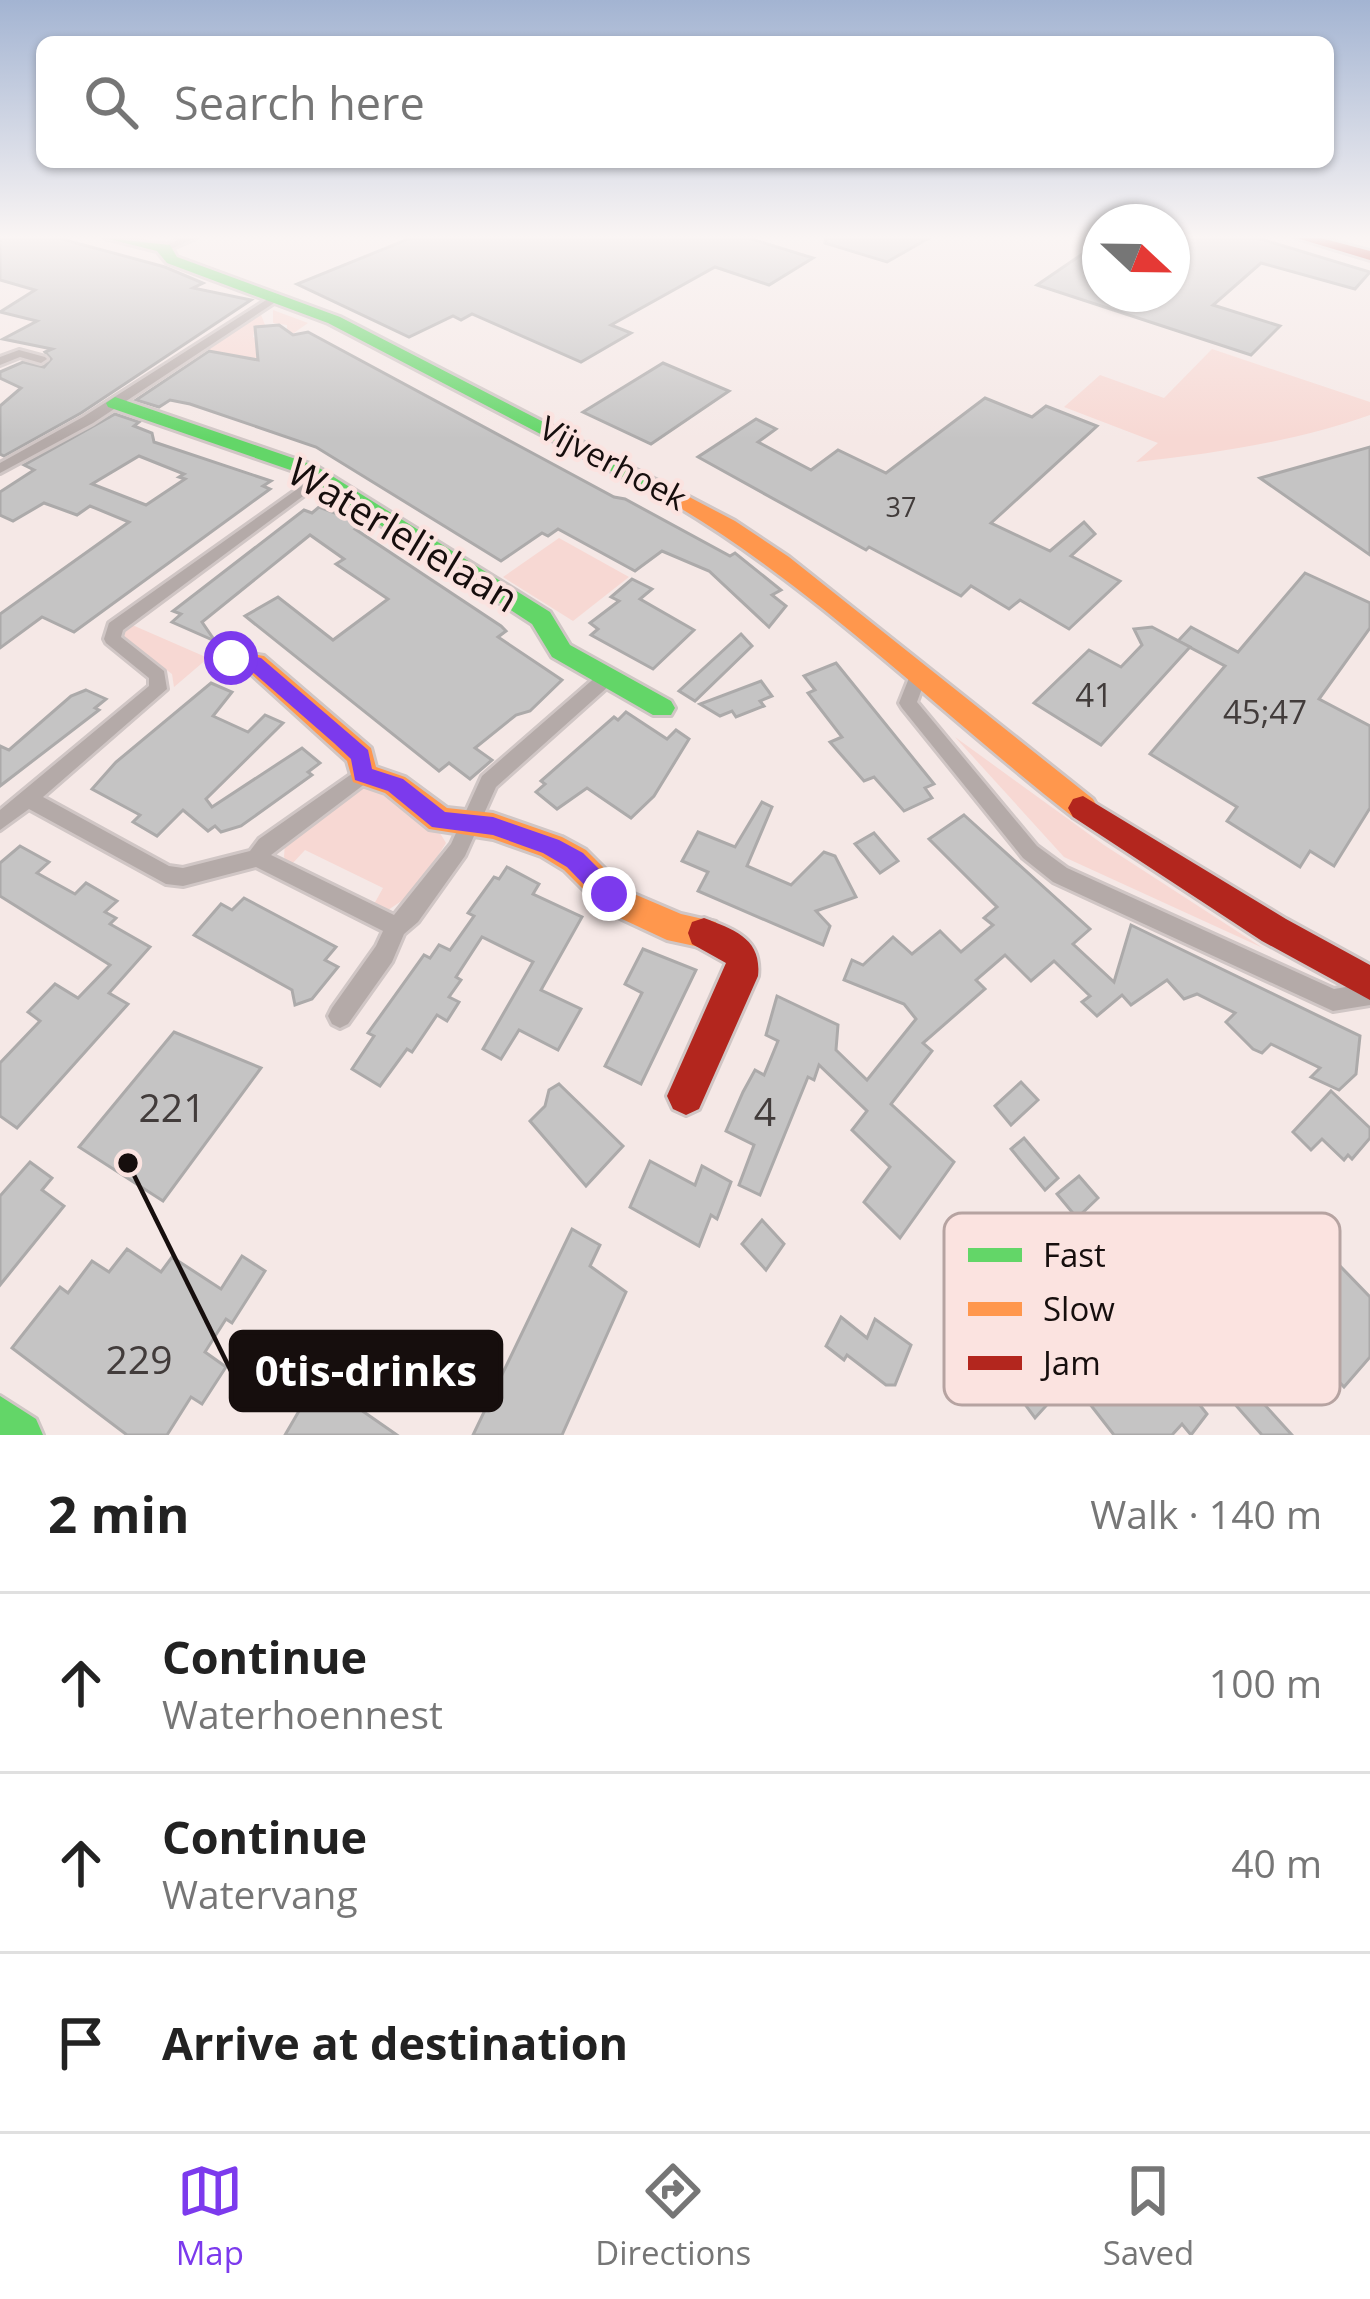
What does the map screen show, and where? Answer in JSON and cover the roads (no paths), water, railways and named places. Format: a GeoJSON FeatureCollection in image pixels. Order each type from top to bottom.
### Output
{"type":"FeatureCollection","features":[{"type":"Feature","properties":{"kind":"street"},"geometry":{"type":"LineString","coordinates":[[0,469],[115,403],[266,305]]}},
{"type":"Feature","properties":{"kind":"street","name":"Vijverhoek"},"geometry":{"type":"LineString","coordinates":[[296,305],[368,337],[706,512],[796,574],[1014,758],[1111,828],[1274,930],[1370,982]]}},
{"type":"Feature","properties":{"kind":"street"},"geometry":{"type":"LineString","coordinates":[[0,361],[19,353],[41,359]]}},
{"type":"Feature","properties":{"kind":"street","name":"Waterlelielaan"},"geometry":{"type":"LineString","coordinates":[[115,403],[309,470],[541,618],[556,646],[604,680],[628,686],[662,708]]}},
{"type":"Feature","properties":{"kind":"street"},"geometry":{"type":"LineString","coordinates":[[0,822],[158,689],[158,676],[112,639],[115,627],[317,479]]}},
{"type":"Feature","properties":{"kind":"street"},"geometry":{"type":"LineString","coordinates":[[231,658],[255,663],[341,737],[361,756],[363,774]]}},
{"type":"Feature","properties":{"kind":"street"},"geometry":{"type":"LineString","coordinates":[[917,677],[908,703],[1030,852],[1060,875],[1333,1000],[1370,994]]}},
{"type":"Feature","properties":{"kind":"street"},"geometry":{"type":"LineString","coordinates":[[340,1016],[385,954],[396,926],[446,866],[489,782],[604,680]]}},
{"type":"Feature","properties":{"kind":"street"},"geometry":{"type":"LineString","coordinates":[[257,858],[266,845],[363,774]]}},
{"type":"Feature","properties":{"kind":"street"},"geometry":{"type":"LineString","coordinates":[[363,774],[395,785],[440,820],[493,826],[551,846],[575,860],[616,901],[734,947],[742,959],[740,976],[686,1096]]}},
{"type":"Feature","properties":{"kind":"street"},"geometry":{"type":"LineString","coordinates":[[28,799],[166,875],[182,877],[257,858],[396,926]]}},
{"type":"Feature","properties":{"kind":"street"},"geometry":{"type":"LineString","coordinates":[[0,1419],[20,1435]]}},
{"type":"Feature","properties":{"kind":"place","name":"0tis-drinks"},"geometry":{"type":"Point","coordinates":[128,1163]}}]}
